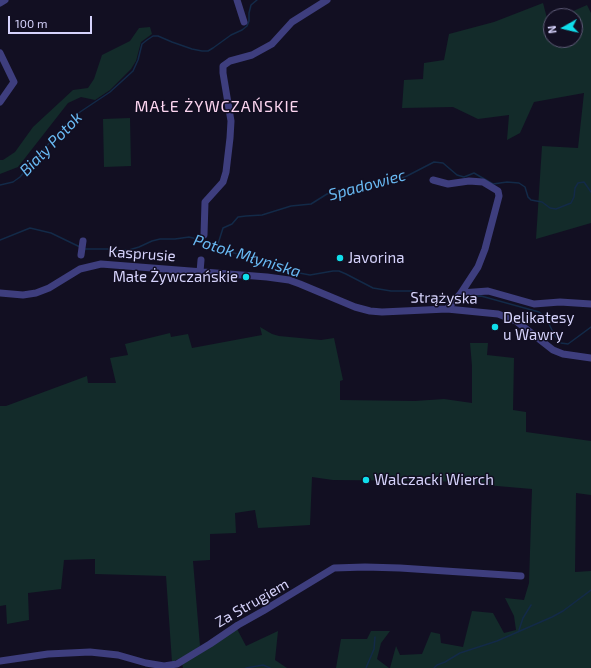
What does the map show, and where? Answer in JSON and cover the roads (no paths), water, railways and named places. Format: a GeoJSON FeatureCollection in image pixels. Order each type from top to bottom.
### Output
{"type":"FeatureCollection","features":[{"type":"Feature","properties":{"kind":"street"},"geometry":{"type":"LineString","coordinates":[[0,3],[5,0]]}},
{"type":"Feature","properties":{"kind":"street"},"geometry":{"type":"LineString","coordinates":[[237,0],[244,22]]}},
{"type":"Feature","properties":{"kind":"street"},"geometry":{"type":"LineString","coordinates":[[204,235],[205,202],[224,182],[230,138],[231,116],[223,66],[230,61],[252,55],[272,44],[292,22],[326,0]]}},
{"type":"Feature","properties":{"kind":"street"},"geometry":{"type":"LineString","coordinates":[[0,53],[14,82],[0,102]]}},
{"type":"Feature","properties":{"kind":"street"},"geometry":{"type":"LineString","coordinates":[[433,180],[448,184],[469,181],[483,182],[498,192],[499,196],[485,249],[478,267],[447,309]]}},
{"type":"Feature","properties":{"kind":"street"},"geometry":{"type":"LineString","coordinates":[[81,255],[83,241]]}},
{"type":"Feature","properties":{"kind":"street"},"geometry":{"type":"LineString","coordinates":[[200,272],[201,260]]}},
{"type":"Feature","properties":{"kind":"street","name":"Kasprusie"},"geometry":{"type":"LineString","coordinates":[[0,293],[23,295],[36,293],[51,287],[80,269],[101,264],[289,280]]}},
{"type":"Feature","properties":{"kind":"street","name":"Strążyska"},"geometry":{"type":"LineString","coordinates":[[289,280],[308,286],[355,307],[370,311],[382,312],[447,309],[484,312],[505,316],[518,323],[552,350],[563,354],[591,358]]}},
{"type":"Feature","properties":{"kind":"street"},"geometry":{"type":"LineString","coordinates":[[457,296],[488,292],[534,304],[560,302],[591,304]]}},
{"type":"Feature","properties":{"kind":"street","name":"Za Strugiem"},"geometry":{"type":"LineString","coordinates":[[0,661],[48,654],[90,652],[118,655],[146,663],[164,666],[177,664],[238,625],[334,568],[400,568],[521,576]]}},
{"type":"Feature","properties":{"kind":"waterway","name":"Biały Potok"},"geometry":{"type":"LineString","coordinates":[[0,185],[13,182],[20,177],[65,125],[77,114],[110,92],[133,71],[138,60],[142,44],[147,40],[153,36],[158,36],[192,49],[208,51],[247,26],[251,5],[257,0]]}},
{"type":"Feature","properties":{"kind":"waterway","name":"Spadowiec"},"geometry":{"type":"LineString","coordinates":[[217,247],[223,228],[232,224],[238,217],[262,215],[291,206],[311,204],[327,194],[405,177],[434,162],[443,163],[457,175],[464,177],[474,173],[493,184],[507,182],[519,183],[525,187],[528,197],[531,200],[542,202],[550,208],[556,209],[571,203],[578,183],[584,182],[591,192]]}},
{"type":"Feature","properties":{"kind":"waterway","name":"Potok Młyniska"},"geometry":{"type":"LineString","coordinates":[[0,240],[30,228],[51,233],[80,247]]}},
{"type":"Feature","properties":{"kind":"waterway","name":"Potok Młyniska"},"geometry":{"type":"LineString","coordinates":[[85,249],[108,249],[117,251],[129,250],[160,239],[189,237],[212,246],[294,272],[310,275],[339,271],[373,288],[391,291],[413,291],[438,300],[452,299]]}},
{"type":"Feature","properties":{"kind":"waterway","name":"Potok Młyniska"},"geometry":{"type":"LineString","coordinates":[[459,298],[481,296],[539,312],[546,318],[555,336],[561,343],[568,344],[591,327]]}},
{"type":"Feature","properties":{"kind":"waterway"},"geometry":{"type":"LineString","coordinates":[[434,668],[460,653],[497,641],[552,617],[563,611],[591,590]]}},
{"type":"Feature","properties":{"kind":"waterway"},"geometry":{"type":"LineString","coordinates":[[519,630],[523,618],[531,605]]}},
{"type":"Feature","properties":{"kind":"waterway"},"geometry":{"type":"LineString","coordinates":[[366,668],[374,649],[375,637]]}},
{"type":"Feature","properties":{"kind":"waterway"},"geometry":{"type":"LineString","coordinates":[[246,668],[263,665],[270,668]]}},
{"type":"Feature","properties":{"kind":"place","name":"Javorina"},"geometry":{"type":"Point","coordinates":[340,258]}},
{"type":"Feature","properties":{"kind":"place","name":"Małe Żywczańskie"},"geometry":{"type":"Point","coordinates":[246,277]}},
{"type":"Feature","properties":{"kind":"place","name":"Delikatesy u Wawry"},"geometry":{"type":"Point","coordinates":[495,327]}},
{"type":"Feature","properties":{"kind":"place","name":"Walczacki Wierch"},"geometry":{"type":"Point","coordinates":[366,480]}},
{"type":"Feature","properties":{"kind":"district","name":"MAŁE ŻYWCZAŃSKIE"},"geometry":{"type":"Point","coordinates":[217,107]}}]}
